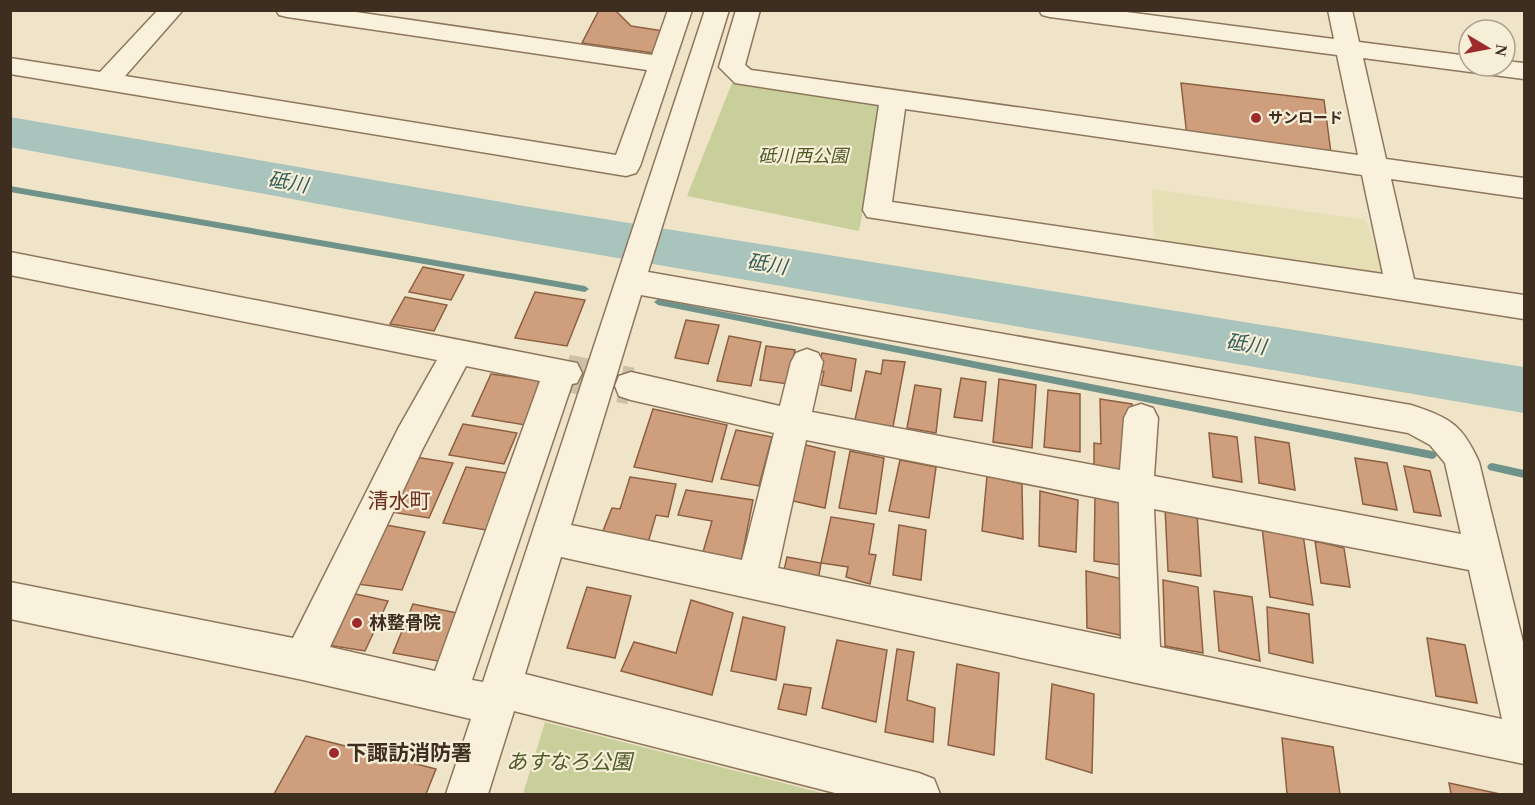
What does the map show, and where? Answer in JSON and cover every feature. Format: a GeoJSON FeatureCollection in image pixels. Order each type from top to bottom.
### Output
{"type":"FeatureCollection","features":[{"type":"Feature","properties":{"kind":"street"},"geometry":{"type":"LineString","coordinates":[[106,81],[172,10]]}},
{"type":"Feature","properties":{"kind":"street"},"geometry":{"type":"LineString","coordinates":[[287,10],[661,64]]}},
{"type":"Feature","properties":{"kind":"street"},"geometry":{"type":"LineString","coordinates":[[10,66],[626,166],[680,10]]}},
{"type":"Feature","properties":{"kind":"street"},"geometry":{"type":"LineString","coordinates":[[467,795],[717,10]]}},
{"type":"Feature","properties":{"kind":"street"},"geometry":{"type":"LineString","coordinates":[[748,10],[732,67],[744,77],[1524,188]]}},
{"type":"Feature","properties":{"kind":"street"},"geometry":{"type":"LineString","coordinates":[[1050,10],[1457,63]]}},
{"type":"Feature","properties":{"kind":"street"},"geometry":{"type":"LineString","coordinates":[[1340,10],[1401,288]]}},
{"type":"Feature","properties":{"kind":"street"},"geometry":{"type":"LineString","coordinates":[[893,98],[877,210],[1524,308]]}},
{"type":"Feature","properties":{"kind":"street"},"geometry":{"type":"LineString","coordinates":[[10,263],[563,373],[447,694]]}},
{"type":"Feature","properties":{"kind":"street"},"geometry":{"type":"LineString","coordinates":[[632,276],[1411,419],[1435,429],[1452,441],[1462,462],[1524,727]]}},
{"type":"Feature","properties":{"kind":"street"},"geometry":{"type":"LineString","coordinates":[[303,660],[411,438],[458,352]]}},
{"type":"Feature","properties":{"kind":"street"},"geometry":{"type":"LineString","coordinates":[[756,581],[807,362]]}},
{"type":"Feature","properties":{"kind":"street"},"geometry":{"type":"LineString","coordinates":[[631,387],[793,423],[1484,556]]}},
{"type":"Feature","properties":{"kind":"street"},"geometry":{"type":"LineString","coordinates":[[1141,418],[1136,490],[1141,664]]}},
{"type":"Feature","properties":{"kind":"street"},"geometry":{"type":"LineString","coordinates":[[549,537],[1524,744]]}},
{"type":"Feature","properties":{"kind":"street"},"geometry":{"type":"LineString","coordinates":[[10,600],[303,660],[447,694],[498,696],[919,795]]}},
{"type":"Feature","properties":{"kind":"shaded area"},"geometry":{"type":"Polygon","coordinates":[[[1152,189],[1366,220],[1383,271],[1382,275],[1154,243],[1152,189]]]}},
{"type":"Feature","properties":{"kind":"green space","name":"砥川西公園"},"geometry":{"type":"Polygon","coordinates":[[[732,83],[883,106],[859,231],[687,196],[732,83]]]}},
{"type":"Feature","properties":{"kind":"green space","name":"あすなろ公園"},"geometry":{"type":"Polygon","coordinates":[[[545,722],[826,794],[523,794],[545,722]]]}},
{"type":"Feature","properties":{"kind":"building"},"geometry":{"type":"Polygon","coordinates":[[[599,10],[615,10],[631,26],[664,31],[653,53],[582,43],[599,10]]]}},
{"type":"Feature","properties":{"kind":"building","name":"サンロード"},"geometry":{"type":"Polygon","coordinates":[[[1181,83],[1324,100],[1331,153],[1187,136],[1181,83]]]}},
{"type":"Feature","properties":{"kind":"building"},"geometry":{"type":"Polygon","coordinates":[[[423,267],[464,275],[451,300],[409,292],[423,267]]]}},
{"type":"Feature","properties":{"kind":"building"},"geometry":{"type":"Polygon","coordinates":[[[535,292],[585,300],[567,346],[515,338],[535,292]]]}},
{"type":"Feature","properties":{"kind":"building"},"geometry":{"type":"Polygon","coordinates":[[[405,297],[447,305],[434,331],[390,324],[405,297]]]}},
{"type":"Feature","properties":{"kind":"building"},"geometry":{"type":"Polygon","coordinates":[[[686,320],[719,325],[708,364],[675,358],[686,320]]]}},
{"type":"Feature","properties":{"kind":"building"},"geometry":{"type":"Polygon","coordinates":[[[729,336],[761,342],[751,386],[717,381],[729,336]]]}},
{"type":"Feature","properties":{"kind":"building"},"geometry":{"type":"Polygon","coordinates":[[[766,346],[795,350],[788,384],[760,380],[766,346]]]}},
{"type":"Feature","properties":{"kind":"building"},"geometry":{"type":"Polygon","coordinates":[[[822,353],[856,359],[851,391],[821,385],[824,372],[816,371],[822,353]]]}},
{"type":"Feature","properties":{"kind":"building"},"geometry":{"type":"Polygon","coordinates":[[[883,360],[905,362],[892,432],[854,424],[866,371],[881,374],[883,360]]]}},
{"type":"Feature","properties":{"kind":"building"},"geometry":{"type":"Polygon","coordinates":[[[491,374],[543,381],[525,425],[472,416],[491,374]]]}},
{"type":"Feature","properties":{"kind":"building"},"geometry":{"type":"Polygon","coordinates":[[[961,378],[986,382],[982,421],[954,417],[961,378]]]}},
{"type":"Feature","properties":{"kind":"building"},"geometry":{"type":"Polygon","coordinates":[[[999,379],[1036,385],[1032,448],[993,442],[999,379]]]}},
{"type":"Feature","properties":{"kind":"building"},"geometry":{"type":"Polygon","coordinates":[[[915,385],[941,389],[936,433],[907,428],[915,385]]]}},
{"type":"Feature","properties":{"kind":"building"},"geometry":{"type":"Polygon","coordinates":[[[1048,390],[1080,394],[1080,452],[1044,447],[1048,390]]]}},
{"type":"Feature","properties":{"kind":"building"},"geometry":{"type":"Polygon","coordinates":[[[1100,399],[1132,404],[1133,457],[1127,472],[1094,467],[1094,443],[1101,444],[1100,399]]]}},
{"type":"Feature","properties":{"kind":"building"},"geometry":{"type":"Polygon","coordinates":[[[653,409],[727,425],[712,482],[634,467],[653,409]]]}},
{"type":"Feature","properties":{"kind":"building"},"geometry":{"type":"Polygon","coordinates":[[[463,424],[517,433],[504,464],[449,455],[463,424]]]}},
{"type":"Feature","properties":{"kind":"building"},"geometry":{"type":"Polygon","coordinates":[[[736,430],[772,437],[759,486],[721,479],[736,430]]]}},
{"type":"Feature","properties":{"kind":"building"},"geometry":{"type":"Polygon","coordinates":[[[1209,433],[1237,437],[1242,482],[1213,477],[1209,433]]]}},
{"type":"Feature","properties":{"kind":"building"},"geometry":{"type":"Polygon","coordinates":[[[1255,437],[1289,443],[1295,490],[1259,483],[1255,437]]]}},
{"type":"Feature","properties":{"kind":"building"},"geometry":{"type":"Polygon","coordinates":[[[798,443],[835,452],[825,508],[784,499],[798,443]]]}},
{"type":"Feature","properties":{"kind":"building"},"geometry":{"type":"Polygon","coordinates":[[[850,451],[884,458],[876,514],[839,508],[850,451]]]}},
{"type":"Feature","properties":{"kind":"building"},"geometry":{"type":"Polygon","coordinates":[[[415,457],[453,463],[429,518],[391,512],[415,457]]]}},
{"type":"Feature","properties":{"kind":"building"},"geometry":{"type":"Polygon","coordinates":[[[1355,458],[1387,463],[1397,510],[1363,504],[1355,458]]]}},
{"type":"Feature","properties":{"kind":"building"},"geometry":{"type":"Polygon","coordinates":[[[900,460],[936,467],[929,518],[889,511],[900,460]]]}},
{"type":"Feature","properties":{"kind":"building"},"geometry":{"type":"Polygon","coordinates":[[[1404,466],[1430,471],[1441,516],[1414,512],[1404,466]]]}},
{"type":"Feature","properties":{"kind":"building"},"geometry":{"type":"Polygon","coordinates":[[[466,467],[513,474],[492,531],[443,523],[466,467]]]}},
{"type":"Feature","properties":{"kind":"building"},"geometry":{"type":"Polygon","coordinates":[[[987,476],[1022,484],[1023,539],[982,531],[987,476]]]}},
{"type":"Feature","properties":{"kind":"building"},"geometry":{"type":"Polygon","coordinates":[[[630,477],[676,484],[668,517],[656,515],[647,546],[601,536],[612,508],[620,509],[630,477]]]}},
{"type":"Feature","properties":{"kind":"building"},"geometry":{"type":"Polygon","coordinates":[[[686,490],[753,500],[740,567],[701,559],[712,521],[678,515],[686,490]]]}},
{"type":"Feature","properties":{"kind":"building"},"geometry":{"type":"Polygon","coordinates":[[[1040,491],[1078,500],[1076,552],[1039,546],[1040,491]]]}},
{"type":"Feature","properties":{"kind":"building"},"geometry":{"type":"Polygon","coordinates":[[[1095,497],[1127,505],[1128,566],[1094,561],[1095,497]]]}},
{"type":"Feature","properties":{"kind":"building"},"geometry":{"type":"Polygon","coordinates":[[[1165,507],[1197,513],[1201,576],[1168,571],[1165,507]]]}},
{"type":"Feature","properties":{"kind":"building"},"geometry":{"type":"Polygon","coordinates":[[[831,517],[874,524],[869,554],[876,555],[870,584],[846,577],[848,567],[821,563],[831,517]]]}},
{"type":"Feature","properties":{"kind":"building"},"geometry":{"type":"Polygon","coordinates":[[[386,525],[425,532],[402,590],[357,584],[386,525]]]}},
{"type":"Feature","properties":{"kind":"building"},"geometry":{"type":"Polygon","coordinates":[[[899,525],[926,530],[921,580],[893,575],[899,525]]]}},
{"type":"Feature","properties":{"kind":"building"},"geometry":{"type":"Polygon","coordinates":[[[1262,527],[1303,534],[1313,605],[1270,597],[1262,527]]]}},
{"type":"Feature","properties":{"kind":"building"},"geometry":{"type":"Polygon","coordinates":[[[1315,541],[1344,548],[1350,587],[1321,583],[1315,541]]]}},
{"type":"Feature","properties":{"kind":"building"},"geometry":{"type":"Polygon","coordinates":[[[787,557],[821,563],[817,587],[782,579],[787,557]]]}},
{"type":"Feature","properties":{"kind":"building"},"geometry":{"type":"Polygon","coordinates":[[[1086,571],[1123,579],[1124,636],[1087,628],[1086,571]]]}},
{"type":"Feature","properties":{"kind":"building"},"geometry":{"type":"Polygon","coordinates":[[[1163,580],[1198,587],[1203,653],[1165,646],[1163,580]]]}},
{"type":"Feature","properties":{"kind":"building"},"geometry":{"type":"Polygon","coordinates":[[[587,587],[631,596],[615,658],[567,648],[587,587]]]}},
{"type":"Feature","properties":{"kind":"building"},"geometry":{"type":"Polygon","coordinates":[[[1214,591],[1252,597],[1260,661],[1219,651],[1214,591]]]}},
{"type":"Feature","properties":{"kind":"building","name":"林整骨院"},"geometry":{"type":"Polygon","coordinates":[[[351,593],[388,601],[365,651],[327,645],[351,593]]]}},
{"type":"Feature","properties":{"kind":"building"},"geometry":{"type":"Polygon","coordinates":[[[691,600],[733,613],[712,695],[621,671],[634,642],[676,653],[691,600]]]}},
{"type":"Feature","properties":{"kind":"building"},"geometry":{"type":"Polygon","coordinates":[[[413,604],[467,615],[449,663],[393,653],[413,604]]]}},
{"type":"Feature","properties":{"kind":"building"},"geometry":{"type":"Polygon","coordinates":[[[1267,607],[1309,614],[1313,663],[1269,653],[1267,607]]]}},
{"type":"Feature","properties":{"kind":"building"},"geometry":{"type":"Polygon","coordinates":[[[743,617],[785,627],[776,680],[731,671],[743,617]]]}},
{"type":"Feature","properties":{"kind":"building"},"geometry":{"type":"Polygon","coordinates":[[[1427,638],[1465,645],[1477,703],[1436,696],[1427,638]]]}},
{"type":"Feature","properties":{"kind":"building"},"geometry":{"type":"Polygon","coordinates":[[[837,640],[887,650],[876,722],[822,708],[837,640]]]}},
{"type":"Feature","properties":{"kind":"building"},"geometry":{"type":"Polygon","coordinates":[[[897,649],[914,652],[907,700],[935,708],[933,742],[885,732],[897,649]]]}},
{"type":"Feature","properties":{"kind":"building"},"geometry":{"type":"Polygon","coordinates":[[[957,664],[999,673],[994,755],[948,745],[957,664]]]}},
{"type":"Feature","properties":{"kind":"building"},"geometry":{"type":"Polygon","coordinates":[[[784,684],[811,688],[806,715],[778,709],[784,684]]]}},
{"type":"Feature","properties":{"kind":"building"},"geometry":{"type":"Polygon","coordinates":[[[1052,684],[1094,694],[1092,773],[1046,759],[1052,684]]]}},
{"type":"Feature","properties":{"kind":"building","name":"下諏訪消防署"},"geometry":{"type":"Polygon","coordinates":[[[306,736],[436,769],[426,794],[274,794],[306,736]]]}},
{"type":"Feature","properties":{"kind":"building"},"geometry":{"type":"Polygon","coordinates":[[[1282,738],[1333,747],[1340,794],[1287,794],[1282,738]]]}},
{"type":"Feature","properties":{"kind":"building"},"geometry":{"type":"Polygon","coordinates":[[[1449,783],[1500,794],[1451,794],[1449,783]]]}},
{"type":"Feature","properties":{"kind":"waterway","name":"砥川"},"geometry":{"type":"LineString","coordinates":[[10,132],[524,224],[1524,390]]}},
{"type":"Feature","properties":{"kind":"waterway"},"geometry":{"type":"LineString","coordinates":[[10,189],[585,289]]}},
{"type":"Feature","properties":{"kind":"waterway"},"geometry":{"type":"LineString","coordinates":[[658,302],[1432,455]]}},
{"type":"Feature","properties":{"kind":"waterway"},"geometry":{"type":"LineString","coordinates":[[1492,467],[1524,474]]}},
{"type":"Feature","properties":{"kind":"tunnel"},"geometry":{"type":"LineString","coordinates":[[566,373],[631,386]]}},
{"type":"Feature","properties":{"kind":"place","name":"サンロード"},"geometry":{"type":"Point","coordinates":[1256,118]}},
{"type":"Feature","properties":{"kind":"place","name":"林整骨院"},"geometry":{"type":"Point","coordinates":[357,623]}},
{"type":"Feature","properties":{"kind":"place","name":"下諏訪消防署"},"geometry":{"type":"Point","coordinates":[334,753]}},
{"type":"Feature","properties":{"kind":"district","name":"清水町"},"geometry":{"type":"Point","coordinates":[399,501]}}]}
